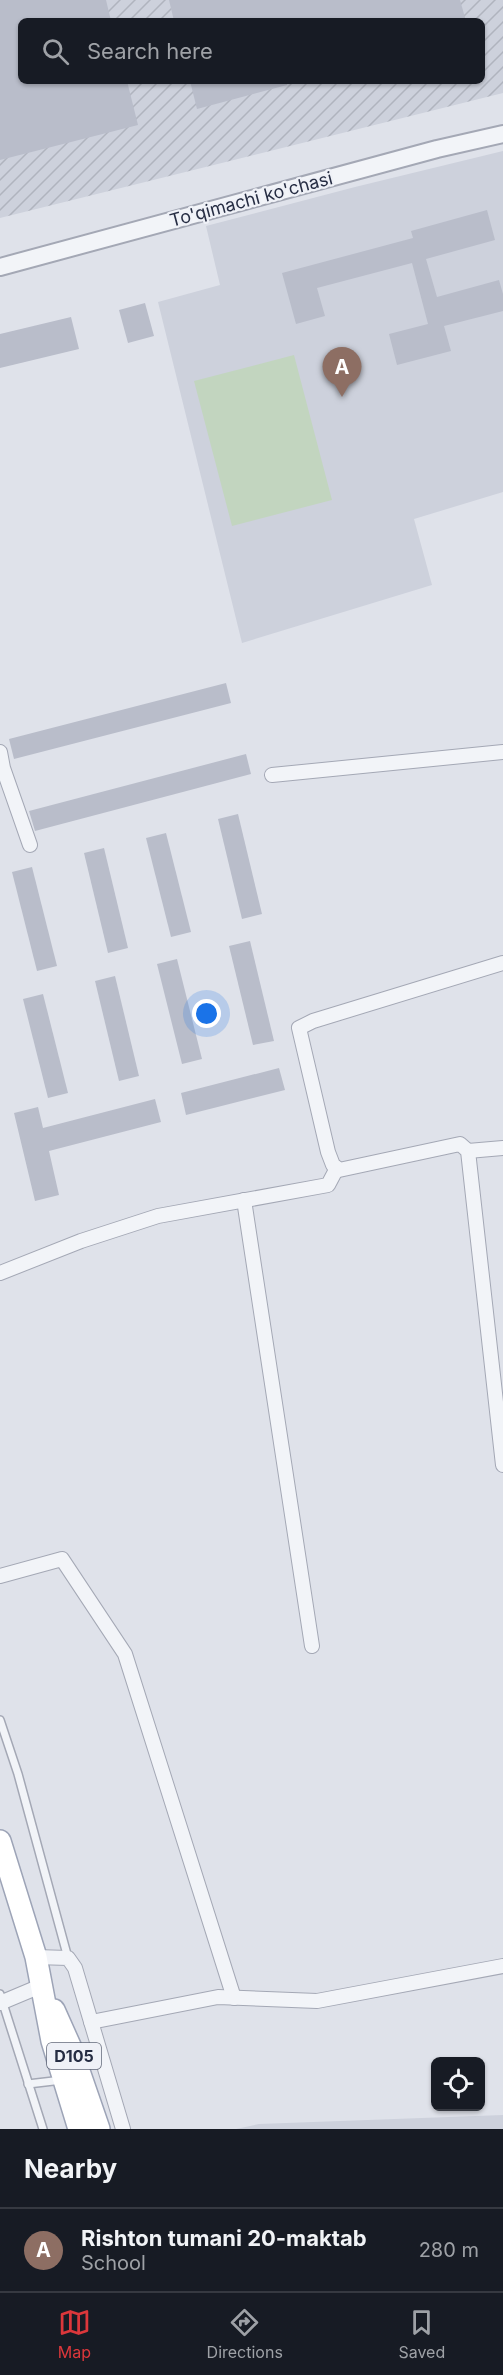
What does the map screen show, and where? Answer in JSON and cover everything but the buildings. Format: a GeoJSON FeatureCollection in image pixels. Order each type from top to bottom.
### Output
{"type":"FeatureCollection","features":[{"type":"Feature","properties":{"kind":"main road","name":"D105"},"geometry":{"type":"LineString","coordinates":[[0,1841],[36,1957],[52,2041],[79,2129]]}},
{"type":"Feature","properties":{"kind":"main road","name":"D105"},"geometry":{"type":"LineString","coordinates":[[43,1985],[71,2048],[99,2129]]}},
{"type":"Feature","properties":{"kind":"street","name":"To'qimachi ko'chasi"},"geometry":{"type":"LineString","coordinates":[[0,267],[436,149],[503,134]]}},
{"type":"Feature","properties":{"kind":"street"},"geometry":{"type":"LineString","coordinates":[[0,752],[3,768],[30,845]]}},
{"type":"Feature","properties":{"kind":"street"},"geometry":{"type":"LineString","coordinates":[[272,775],[503,752]]}},
{"type":"Feature","properties":{"kind":"street"},"geometry":{"type":"LineString","coordinates":[[503,963],[313,1021],[299,1028],[328,1152],[333,1165],[339,1170],[460,1144],[468,1151],[503,1465]]}},
{"type":"Feature","properties":{"kind":"street"},"geometry":{"type":"LineString","coordinates":[[468,1151],[503,1148]]}},
{"type":"Feature","properties":{"kind":"street"},"geometry":{"type":"LineString","coordinates":[[0,1274],[81,1241],[158,1216],[327,1185],[337,1168]]}},
{"type":"Feature","properties":{"kind":"street"},"geometry":{"type":"LineString","coordinates":[[244,1200],[312,1646]]}},
{"type":"Feature","properties":{"kind":"street"},"geometry":{"type":"LineString","coordinates":[[0,1576],[62,1559],[125,1654],[234,1998]]}},
{"type":"Feature","properties":{"kind":"street"},"geometry":{"type":"LineString","coordinates":[[36,1957],[68,1958],[75,1968],[123,2129]]}},
{"type":"Feature","properties":{"kind":"street"},"geometry":{"type":"LineString","coordinates":[[92,2022],[218,1997],[317,2001],[503,1966]]}},
{"type":"Feature","properties":{"kind":"street"},"geometry":{"type":"LineString","coordinates":[[1,2000],[43,1985]]}},
{"type":"Feature","properties":{"kind":"lane"},"geometry":{"type":"LineString","coordinates":[[0,1720],[18,1774],[68,1958]]}},
{"type":"Feature","properties":{"kind":"lane"},"geometry":{"type":"LineString","coordinates":[[1,2000],[43,2129]]}},
{"type":"Feature","properties":{"kind":"lane"},"geometry":{"type":"LineString","coordinates":[[28,2084],[63,2080]]}},
{"type":"Feature","properties":{"kind":"shaded area"},"geometry":{"type":"Polygon","coordinates":[[[0,0],[503,0],[503,93],[0,218],[0,0]]]}},
{"type":"Feature","properties":{"kind":"shaded area"},"geometry":{"type":"Polygon","coordinates":[[[503,151],[503,492],[414,519],[432,585],[242,643],[158,302],[220,285],[206,226],[503,151]]]}},
{"type":"Feature","properties":{"kind":"shaded area"},"geometry":{"type":"Polygon","coordinates":[[[503,2115],[503,2129],[236,2129],[259,2124],[503,2115]]]}},
{"type":"Feature","properties":{"kind":"green space"},"geometry":{"type":"Polygon","coordinates":[[[294,355],[332,500],[232,526],[194,381],[294,355]]]}},
{"type":"Feature","properties":{"kind":"place","name":"Rishton tumani 20-maktab"},"geometry":{"type":"Point","coordinates":[342,397]}}]}
